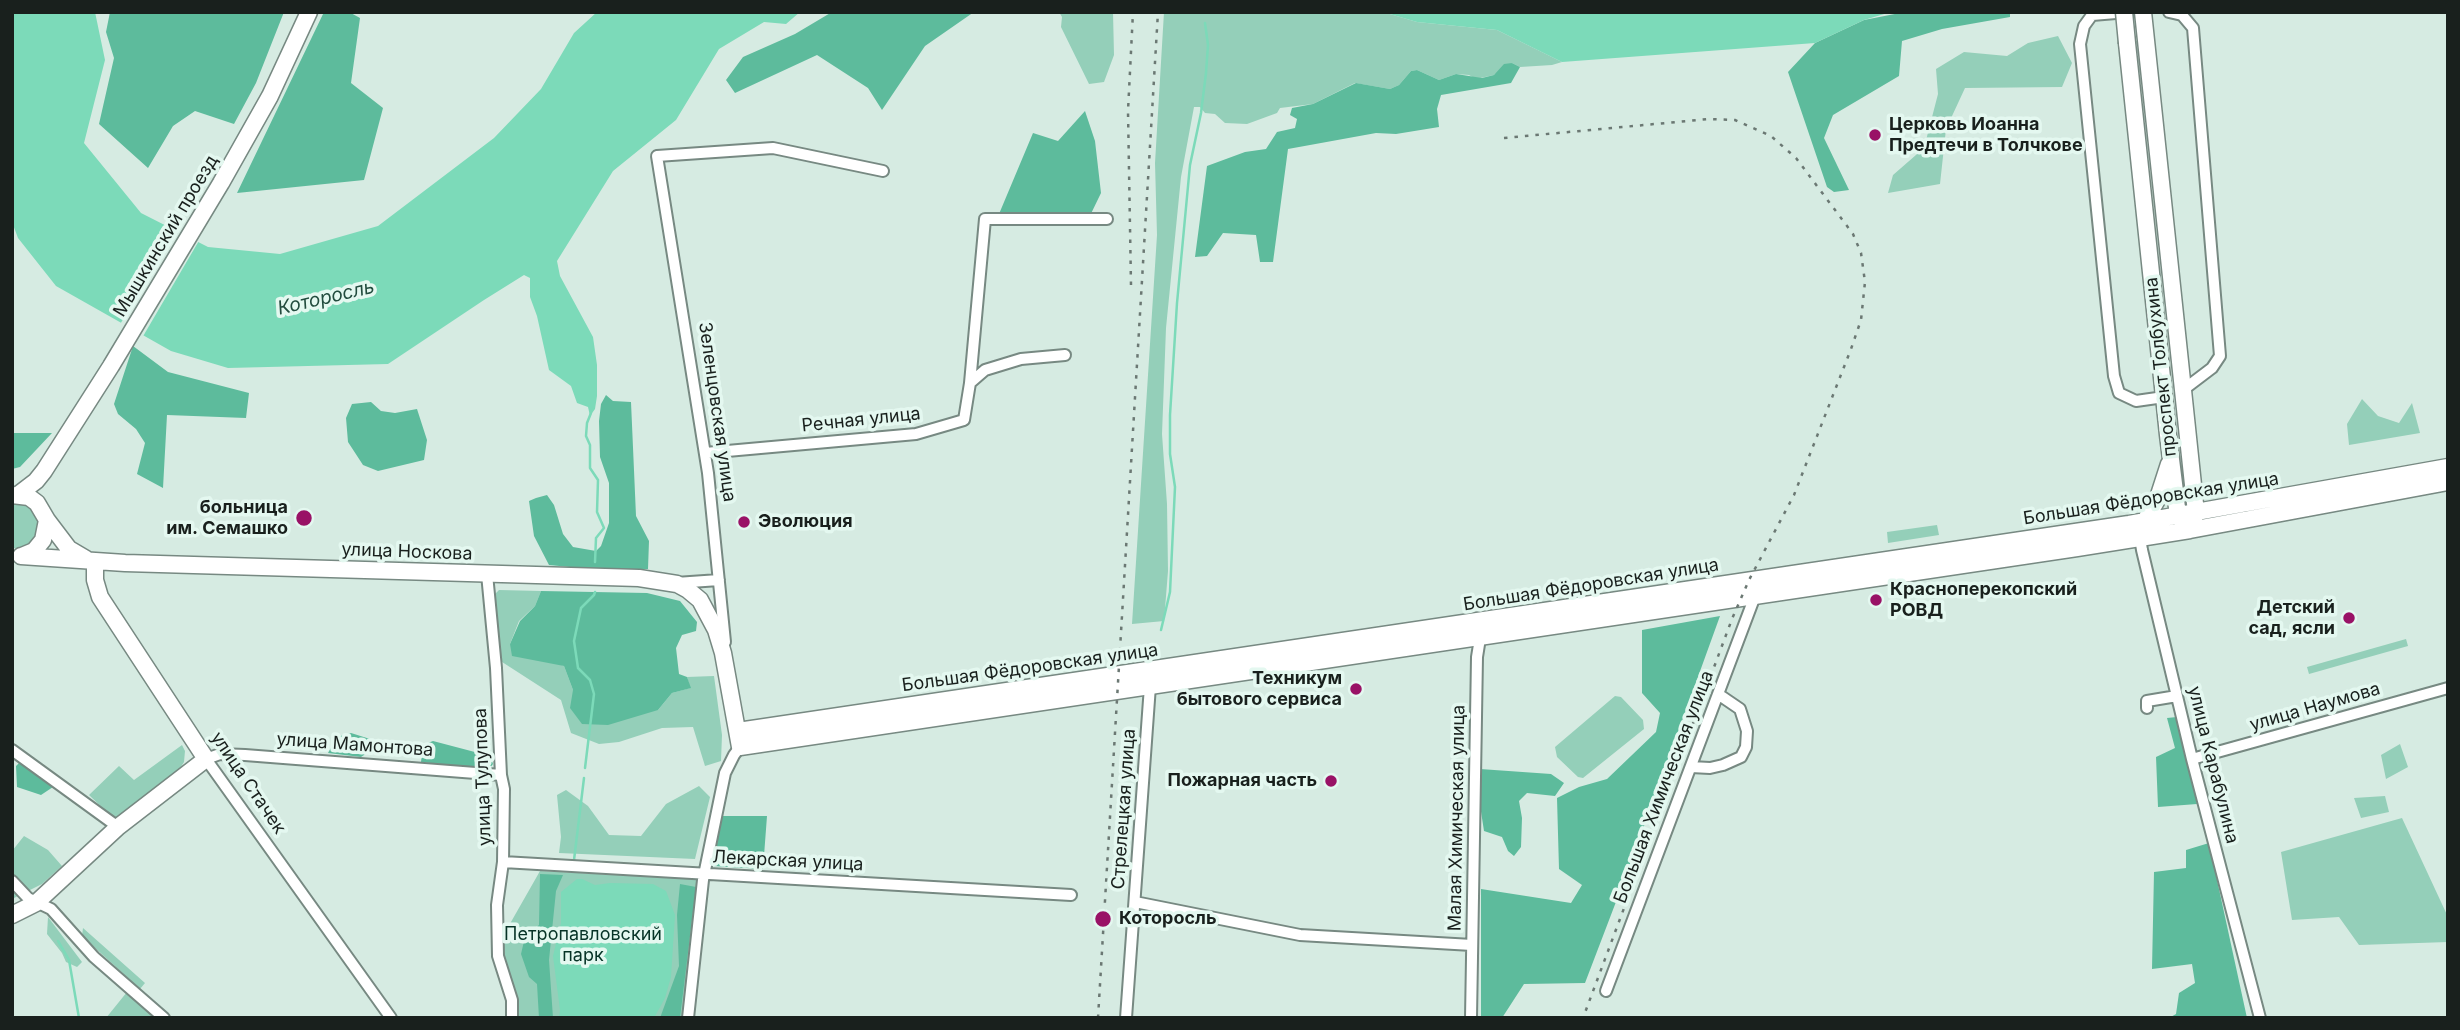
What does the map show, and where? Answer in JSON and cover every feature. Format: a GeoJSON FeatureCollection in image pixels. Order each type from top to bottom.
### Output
{"type":"FeatureCollection","features":[{"type":"Feature","properties":{"kind":"main road","name":"Мышкинский проезд"},"geometry":{"type":"LineString","coordinates":[[16,495],[36,481],[44,471],[111,366],[270,96],[309,12]]}},
{"type":"Feature","properties":{"kind":"main road","name":"проспект Толбухина"},"geometry":{"type":"LineString","coordinates":[[2127,12],[2127,43],[2178,516]]}},
{"type":"Feature","properties":{"kind":"main road","name":"проспект Толбухина"},"geometry":{"type":"LineString","coordinates":[[2143,12],[2196,513],[2190,530]]}},
{"type":"Feature","properties":{"kind":"main road"},"geometry":{"type":"LineString","coordinates":[[2145,521],[2158,498],[2170,455]]}},
{"type":"Feature","properties":{"kind":"main road","name":"Большая Фёдоровская улица"},"geometry":{"type":"LineString","coordinates":[[739,739],[1482,628],[2196,513],[2448,467]]}},
{"type":"Feature","properties":{"kind":"main road","name":"Мышкинский проезд"},"geometry":{"type":"LineString","coordinates":[[44,471],[40,492],[45,515]]}},
{"type":"Feature","properties":{"kind":"main road"},"geometry":{"type":"LineString","coordinates":[[2192,477],[2196,492],[2202,500],[2210,506],[2222,508]]}},
{"type":"Feature","properties":{"kind":"main road","name":"Большая Фёдоровская улица"},"geometry":{"type":"LineString","coordinates":[[739,739],[1150,686],[1482,628],[1755,596],[2190,530],[2448,482]]}},
{"type":"Feature","properties":{"kind":"main road"},"geometry":{"type":"LineString","coordinates":[[16,495],[37,503],[69,549],[94,562]]}},
{"type":"Feature","properties":{"kind":"main road"},"geometry":{"type":"LineString","coordinates":[[15,556],[39,546],[46,534],[45,515]]}},
{"type":"Feature","properties":{"kind":"main road"},"geometry":{"type":"LineString","coordinates":[[2178,516],[2190,530]]}},
{"type":"Feature","properties":{"kind":"main road"},"geometry":{"type":"LineString","coordinates":[[15,556],[94,562]]}},
{"type":"Feature","properties":{"kind":"main road","name":"улица Носкова"},"geometry":{"type":"LineString","coordinates":[[94,562],[639,578],[670,582]]}},
{"type":"Feature","properties":{"kind":"main road","name":"улица Стачек"},"geometry":{"type":"LineString","coordinates":[[94,562],[100,597],[206,759]]}},
{"type":"Feature","properties":{"kind":"main road","name":"Зеленцовская улица"},"geometry":{"type":"LineString","coordinates":[[670,582],[684,587],[715,611],[739,739]]}},
{"type":"Feature","properties":{"kind":"main road"},"geometry":{"type":"LineString","coordinates":[[14,916],[36,903],[118,827],[206,759]]}},
{"type":"Feature","properties":{"kind":"street"},"geometry":{"type":"LineString","coordinates":[[2127,12],[2092,15],[2084,26],[2080,44],[2114,376],[2119,393],[2136,401],[2164,397]]}},
{"type":"Feature","properties":{"kind":"street"},"geometry":{"type":"LineString","coordinates":[[2169,12],[2182,15],[2193,28],[2220,356],[2212,368],[2183,390]]}},
{"type":"Feature","properties":{"kind":"street","name":"Зеленцовская улица"},"geometry":{"type":"LineString","coordinates":[[715,611],[719,580],[705,453],[657,156],[773,148],[883,171]]}},
{"type":"Feature","properties":{"kind":"street"},"geometry":{"type":"LineString","coordinates":[[970,383],[985,219],[1107,219]]}},
{"type":"Feature","properties":{"kind":"street"},"geometry":{"type":"LineString","coordinates":[[970,383],[985,370],[1021,359],[1065,355]]}},
{"type":"Feature","properties":{"kind":"street","name":"Речная улица"},"geometry":{"type":"LineString","coordinates":[[705,453],[916,434],[964,421],[970,383]]}},
{"type":"Feature","properties":{"kind":"street","name":"улица Карабулина"},"geometry":{"type":"LineString","coordinates":[[2145,521],[2140,538],[2192,759],[2260,1018]]}},
{"type":"Feature","properties":{"kind":"street","name":"улица Тулупова"},"geometry":{"type":"LineString","coordinates":[[487,574],[496,667],[501,775],[505,789],[503,862],[496,905],[498,956],[512,1000],[512,1018]]}},
{"type":"Feature","properties":{"kind":"street","name":"улица Носкова"},"geometry":{"type":"LineString","coordinates":[[670,582],[719,580]]}},
{"type":"Feature","properties":{"kind":"street","name":"Большая Химическая улица"},"geometry":{"type":"LineString","coordinates":[[1606,991],[1755,596]]}},
{"type":"Feature","properties":{"kind":"street","name":"Малая Химическая улица"},"geometry":{"type":"LineString","coordinates":[[1471,1018],[1477,657],[1482,628]]}},
{"type":"Feature","properties":{"kind":"street","name":"Стрелецкая улица"},"geometry":{"type":"LineString","coordinates":[[1126,1018],[1150,686]]}},
{"type":"Feature","properties":{"kind":"street","name":"улица Наумова"},"geometry":{"type":"LineString","coordinates":[[2192,759],[2448,688]]}},
{"type":"Feature","properties":{"kind":"street"},"geometry":{"type":"LineString","coordinates":[[1691,767],[1710,768],[1723,765],[1741,757],[1746,747],[1747,731],[1740,709],[1718,694]]}},
{"type":"Feature","properties":{"kind":"street"},"geometry":{"type":"LineString","coordinates":[[2147,708],[2147,701],[2177,696]]}},
{"type":"Feature","properties":{"kind":"street"},"geometry":{"type":"LineString","coordinates":[[688,1018],[704,874],[725,773],[739,739]]}},
{"type":"Feature","properties":{"kind":"street"},"geometry":{"type":"LineString","coordinates":[[12,750],[118,827]]}},
{"type":"Feature","properties":{"kind":"street","name":"улица Мамонтова"},"geometry":{"type":"LineString","coordinates":[[206,759],[220,754],[245,755],[501,775]]}},
{"type":"Feature","properties":{"kind":"street","name":"улица Стачек"},"geometry":{"type":"LineString","coordinates":[[206,759],[391,1018]]}},
{"type":"Feature","properties":{"kind":"street","name":"Лекарская улица"},"geometry":{"type":"LineString","coordinates":[[503,862],[1071,895]]}},
{"type":"Feature","properties":{"kind":"street"},"geometry":{"type":"LineString","coordinates":[[12,881],[28,898],[51,909],[94,957],[164,1018]]}},
{"type":"Feature","properties":{"kind":"street"},"geometry":{"type":"LineString","coordinates":[[1135,902],[1300,935],[1472,945]]}},
{"type":"Feature","properties":{"kind":"green space"},"geometry":{"type":"Polygon","coordinates":[[[1059,12],[1113,12],[1114,55],[1104,82],[1089,84],[1061,27],[1062,17],[1059,12]]]}},
{"type":"Feature","properties":{"kind":"green space"},"geometry":{"type":"Polygon","coordinates":[[[1164,12],[1383,12],[1417,22],[1497,30],[1562,62],[1520,67],[1512,63],[1494,75],[1476,79],[1469,75],[1456,74],[1439,80],[1417,70],[1411,71],[1399,85],[1390,89],[1355,83],[1313,104],[1280,108],[1277,113],[1247,124],[1225,123],[1215,114],[1205,113],[1200,107],[1194,107],[1181,177],[1166,328],[1162,434],[1168,571],[1164,621],[1132,624],[1157,235],[1155,163],[1164,12]]]}},
{"type":"Feature","properties":{"kind":"green space"},"geometry":{"type":"Polygon","coordinates":[[[2058,36],[2072,63],[2062,87],[1965,88],[1946,129],[1940,184],[1888,193],[1893,175],[1924,148],[1938,94],[1936,69],[1964,52],[2007,56],[2028,43],[2058,36]]]}},
{"type":"Feature","properties":{"kind":"green space"},"geometry":{"type":"Polygon","coordinates":[[[2362,399],[2378,416],[2399,423],[2412,403],[2420,433],[2349,445],[2347,424],[2362,399]]]}},
{"type":"Feature","properties":{"kind":"green space"},"geometry":{"type":"Polygon","coordinates":[[[12,503],[28,505],[39,523],[36,537],[31,543],[18,548],[12,548],[12,503]]]}},
{"type":"Feature","properties":{"kind":"green space"},"geometry":{"type":"Polygon","coordinates":[[[1937,525],[1939,535],[1888,543],[1887,532],[1937,525]]]}},
{"type":"Feature","properties":{"kind":"green space"},"geometry":{"type":"Polygon","coordinates":[[[499,590],[541,591],[535,606],[519,621],[510,644],[564,666],[573,690],[658,710],[672,693],[690,688],[687,677],[714,676],[722,735],[721,761],[705,766],[693,727],[662,728],[619,742],[599,744],[571,733],[561,700],[499,660],[494,595],[499,590]]]}},
{"type":"Feature","properties":{"kind":"green space"},"geometry":{"type":"Polygon","coordinates":[[[2406,639],[2408,646],[2309,674],[2307,667],[2406,639]]]}},
{"type":"Feature","properties":{"kind":"green space"},"geometry":{"type":"Polygon","coordinates":[[[1615,696],[1621,697],[1643,720],[1644,729],[1583,778],[1578,777],[1557,757],[1555,747],[1615,696]]]}},
{"type":"Feature","properties":{"kind":"green space"},"geometry":{"type":"Polygon","coordinates":[[[2400,744],[2408,767],[2386,779],[2381,755],[2400,744]]]}},
{"type":"Feature","properties":{"kind":"green space"},"geometry":{"type":"Polygon","coordinates":[[[182,745],[185,751],[184,762],[179,770],[114,819],[89,795],[119,766],[134,780],[182,745]]]}},
{"type":"Feature","properties":{"kind":"green space"},"geometry":{"type":"Polygon","coordinates":[[[699,786],[710,797],[695,859],[559,853],[561,837],[557,795],[566,790],[588,806],[609,835],[641,836],[666,804],[699,786]]]}},
{"type":"Feature","properties":{"kind":"green space"},"geometry":{"type":"Polygon","coordinates":[[[2385,796],[2389,812],[2361,818],[2354,798],[2385,796]]]}},
{"type":"Feature","properties":{"kind":"green space"},"geometry":{"type":"Polygon","coordinates":[[[2402,818],[2448,917],[2448,942],[2359,945],[2339,917],[2292,920],[2281,852],[2402,818]]]}},
{"type":"Feature","properties":{"kind":"green space"},"geometry":{"type":"Polygon","coordinates":[[[24,836],[48,850],[62,866],[42,884],[12,899],[12,851],[24,836]]]}},
{"type":"Feature","properties":{"kind":"green space","name":"Петропавловский парк"},"geometry":{"type":"Polygon","coordinates":[[[540,871],[697,879],[686,1018],[517,1018],[517,995],[505,959],[503,936],[540,871]]]}},
{"type":"Feature","properties":{"kind":"green space"},"geometry":{"type":"Polygon","coordinates":[[[48,917],[82,962],[77,967],[66,962],[47,934],[48,917]]]}},
{"type":"Feature","properties":{"kind":"green space"},"geometry":{"type":"Polygon","coordinates":[[[83,928],[145,983],[140,989],[82,936],[83,928]]]}},
{"type":"Feature","properties":{"kind":"green space"},"geometry":{"type":"Polygon","coordinates":[[[127,992],[156,1018],[106,1018],[127,992]]]}},
{"type":"Feature","properties":{"kind":"shaded area"},"geometry":{"type":"Polygon","coordinates":[[[110,12],[284,12],[256,83],[234,124],[195,111],[173,126],[148,168],[99,124],[114,58],[106,32],[110,12]]]}},
{"type":"Feature","properties":{"kind":"shaded area"},"geometry":{"type":"Polygon","coordinates":[[[324,12],[349,12],[360,18],[351,83],[383,108],[364,180],[237,193],[324,12]]]}},
{"type":"Feature","properties":{"kind":"shaded area"},"geometry":{"type":"Polygon","coordinates":[[[832,12],[974,12],[925,46],[882,110],[868,88],[817,55],[735,93],[726,80],[743,57],[795,34],[832,12]]]}},
{"type":"Feature","properties":{"kind":"shaded area"},"geometry":{"type":"Polygon","coordinates":[[[1905,12],[2010,12],[2010,17],[1942,29],[1902,41],[1899,76],[1833,115],[1824,138],[1849,190],[1834,192],[1827,187],[1788,72],[1815,43],[1864,20],[1905,12]]]}},
{"type":"Feature","properties":{"kind":"shaded area"},"geometry":{"type":"Polygon","coordinates":[[[1512,63],[1520,67],[1511,83],[1441,95],[1437,109],[1439,127],[1396,134],[1376,133],[1288,149],[1273,262],[1260,262],[1256,235],[1223,233],[1207,256],[1195,257],[1207,166],[1245,152],[1266,149],[1277,132],[1295,128],[1297,119],[1290,115],[1292,108],[1313,104],[1356,83],[1390,89],[1399,85],[1411,71],[1417,70],[1439,80],[1456,74],[1482,78],[1494,75],[1504,64],[1512,63]]]}},
{"type":"Feature","properties":{"kind":"shaded area"},"geometry":{"type":"Polygon","coordinates":[[[1085,111],[1095,141],[1101,193],[1086,224],[999,214],[1033,133],[1058,141],[1085,111]]]}},
{"type":"Feature","properties":{"kind":"shaded area"},"geometry":{"type":"Polygon","coordinates":[[[133,346],[168,372],[249,393],[246,418],[167,415],[163,488],[137,474],[145,443],[136,429],[118,414],[114,404],[133,346]]]}},
{"type":"Feature","properties":{"kind":"shaded area"},"geometry":{"type":"Polygon","coordinates":[[[606,395],[613,401],[631,402],[636,516],[649,541],[648,569],[611,571],[549,565],[534,536],[529,501],[547,495],[554,505],[563,534],[573,547],[596,551],[601,546],[609,523],[609,483],[600,457],[599,421],[601,404],[606,395]]]}},
{"type":"Feature","properties":{"kind":"shaded area"},"geometry":{"type":"Polygon","coordinates":[[[371,402],[381,411],[395,413],[417,409],[427,440],[424,460],[378,471],[363,465],[348,442],[346,418],[352,404],[371,402]]]}},
{"type":"Feature","properties":{"kind":"shaded area"},"geometry":{"type":"Polygon","coordinates":[[[12,433],[52,433],[20,467],[12,469],[12,433]]]}},
{"type":"Feature","properties":{"kind":"shaded area"},"geometry":{"type":"Polygon","coordinates":[[[541,591],[647,593],[680,601],[697,622],[696,631],[682,635],[676,648],[679,674],[687,677],[691,688],[672,693],[658,710],[608,725],[582,724],[570,708],[573,690],[564,666],[512,656],[510,644],[520,621],[535,606],[541,591]]]}},
{"type":"Feature","properties":{"kind":"shaded area"},"geometry":{"type":"Polygon","coordinates":[[[1720,616],[1585,983],[1524,984],[1502,1018],[1481,1018],[1481,889],[1571,903],[1582,885],[1559,869],[1557,798],[1579,787],[1607,779],[1656,732],[1660,713],[1642,693],[1642,630],[1720,616]]]}},
{"type":"Feature","properties":{"kind":"shaded area"},"geometry":{"type":"Polygon","coordinates":[[[2177,717],[2197,804],[2158,807],[2156,757],[2175,748],[2167,718],[2177,717]]]}},
{"type":"Feature","properties":{"kind":"shaded area"},"geometry":{"type":"Polygon","coordinates":[[[351,733],[370,739],[367,753],[361,757],[328,753],[337,737],[351,733]]]}},
{"type":"Feature","properties":{"kind":"shaded area"},"geometry":{"type":"Polygon","coordinates":[[[433,741],[490,756],[493,764],[489,769],[421,762],[423,745],[433,741]]]}},
{"type":"Feature","properties":{"kind":"shaded area"},"geometry":{"type":"Polygon","coordinates":[[[19,763],[53,787],[41,795],[17,787],[16,766],[19,763]]]}},
{"type":"Feature","properties":{"kind":"shaded area"},"geometry":{"type":"Polygon","coordinates":[[[1480,769],[1551,774],[1564,783],[1555,796],[1527,793],[1519,801],[1522,818],[1521,847],[1514,856],[1508,851],[1502,837],[1484,831],[1476,779],[1480,769]]]}},
{"type":"Feature","properties":{"kind":"shaded area"},"geometry":{"type":"Polygon","coordinates":[[[722,816],[767,816],[763,869],[713,866],[722,816]]]}},
{"type":"Feature","properties":{"kind":"shaded area"},"geometry":{"type":"Polygon","coordinates":[[[2209,843],[2247,1018],[2169,1018],[2176,1014],[2179,993],[2195,983],[2192,964],[2152,969],[2154,872],[2186,868],[2186,850],[2209,843]]]}},
{"type":"Feature","properties":{"kind":"shaded area"},"geometry":{"type":"Polygon","coordinates":[[[540,874],[563,875],[556,891],[549,960],[553,1018],[539,1018],[537,984],[529,977],[521,954],[525,937],[539,925],[540,874]]]}},
{"type":"Feature","properties":{"kind":"shaded area"},"geometry":{"type":"Polygon","coordinates":[[[680,884],[696,887],[680,1018],[660,1018],[679,966],[677,915],[680,884]]]}},
{"type":"Feature","properties":{"kind":"water"},"geometry":{"type":"Polygon","coordinates":[[[12,12],[95,12],[105,60],[84,143],[141,213],[208,247],[280,254],[378,226],[494,138],[541,89],[574,33],[597,12],[800,12],[786,24],[764,22],[719,49],[676,120],[613,171],[557,261],[560,276],[593,337],[597,396],[595,409],[590,416],[588,407],[577,403],[571,386],[549,370],[530,297],[530,278],[524,275],[388,364],[228,368],[171,351],[56,286],[18,238],[12,222],[12,12]]]}},
{"type":"Feature","properties":{"kind":"water"},"geometry":{"type":"Polygon","coordinates":[[[1383,12],[1891,12],[1864,20],[1815,43],[1562,62],[1497,30],[1417,22],[1383,12]]]}},
{"type":"Feature","properties":{"kind":"water"},"geometry":{"type":"Polygon","coordinates":[[[577,879],[595,885],[653,884],[666,891],[675,915],[671,977],[665,998],[654,1018],[559,1018],[553,956],[561,923],[561,892],[577,879]]]}},
{"type":"Feature","properties":{"kind":"pier"},"geometry":{"type":"Polygon","coordinates":[[[178,228],[200,239],[142,338],[119,326],[178,228]]]}},
{"type":"Feature","properties":{"kind":"waterway"},"geometry":{"type":"LineString","coordinates":[[1161,630],[1170,592],[1175,487],[1170,454],[1170,415],[1177,303],[1190,165],[1206,73],[1208,45],[1205,23]]}},
{"type":"Feature","properties":{"kind":"waterway"},"geometry":{"type":"LineString","coordinates":[[591,413],[586,436],[590,445],[590,468],[598,480],[597,512],[604,528],[596,538],[595,562]]}},
{"type":"Feature","properties":{"kind":"waterway"},"geometry":{"type":"LineString","coordinates":[[585,768],[594,694],[590,680],[578,668],[574,641],[581,608],[595,592]]}},
{"type":"Feature","properties":{"kind":"waterway"},"geometry":{"type":"LineString","coordinates":[[574,860],[584,778]]}},
{"type":"Feature","properties":{"kind":"waterway"},"geometry":{"type":"LineString","coordinates":[[58,941],[69,960],[79,1018]]}},
{"type":"Feature","properties":{"kind":"railway"},"geometry":{"type":"LineString","coordinates":[[1131,285],[1128,111],[1133,12]]}},
{"type":"Feature","properties":{"kind":"railway"},"geometry":{"type":"LineString","coordinates":[[1098,1018],[1158,12]]}},
{"type":"Feature","properties":{"kind":"railway"},"geometry":{"type":"LineString","coordinates":[[1504,138],[1709,119],[1735,120],[1771,136],[1796,158],[1853,234],[1861,253],[1865,282],[1861,320],[1851,349],[1794,495],[1749,580],[1732,619],[1583,1018]]}},
{"type":"Feature","properties":{"kind":"place","name":"Церковь Иоанна Предтечи в Толчкове"},"geometry":{"type":"Point","coordinates":[1875,135]}},
{"type":"Feature","properties":{"kind":"place","name":"больница им. Семашко"},"geometry":{"type":"Point","coordinates":[304,518]}},
{"type":"Feature","properties":{"kind":"place","name":"Эволюция"},"geometry":{"type":"Point","coordinates":[744,522]}},
{"type":"Feature","properties":{"kind":"place","name":"Красноперекопский РОВД"},"geometry":{"type":"Point","coordinates":[1876,600]}},
{"type":"Feature","properties":{"kind":"place","name":"Детский сад, ясли"},"geometry":{"type":"Point","coordinates":[2349,618]}},
{"type":"Feature","properties":{"kind":"place","name":"Техникум бытового сервиса"},"geometry":{"type":"Point","coordinates":[1356,689]}},
{"type":"Feature","properties":{"kind":"place","name":"Пожарная часть"},"geometry":{"type":"Point","coordinates":[1331,781]}},
{"type":"Feature","properties":{"kind":"place","name":"Которосль"},"geometry":{"type":"Point","coordinates":[1103,919]}}]}
